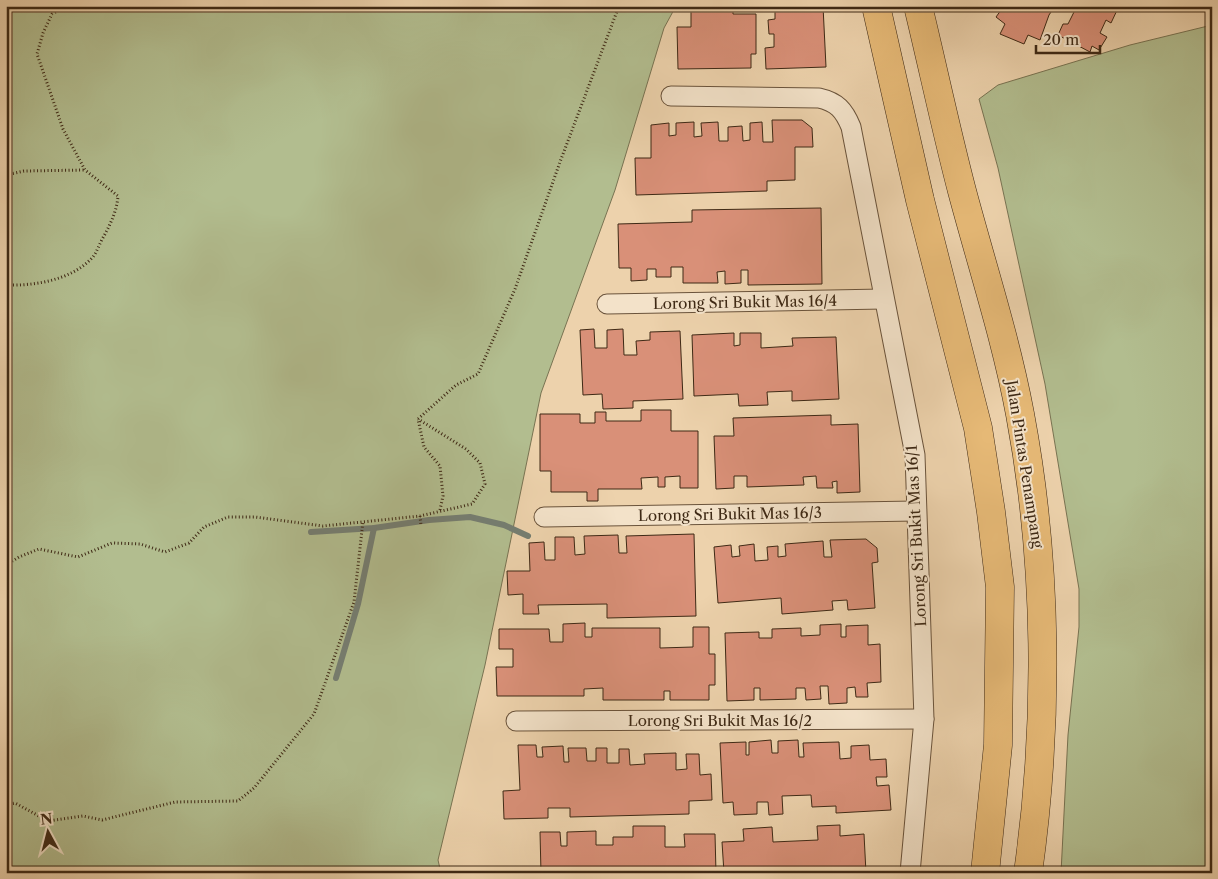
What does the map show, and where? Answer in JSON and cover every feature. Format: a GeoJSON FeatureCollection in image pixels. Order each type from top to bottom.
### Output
{"type":"FeatureCollection","features":[{"type":"Feature","properties":{"kind":"main road"},"geometry":{"type":"LineString","coordinates":[[876,6],[918,191],[978,428],[991,512],[1000,587],[998,745],[985,873]]}},
{"type":"Feature","properties":{"kind":"main road","name":"Jalan Pintas Penampang"},"geometry":{"type":"LineString","coordinates":[[918,6],[962,190],[1004,346],[1020,414],[1034,503],[1042,580],[1042,666],[1038,770],[1028,873]]}},
{"type":"Feature","properties":{"kind":"street","name":"Lorong Sri Bukit Mas 16/1"},"geometry":{"type":"LineString","coordinates":[[671,96],[819,98],[831,101],[846,116],[854,140],[914,455],[924,719],[910,873]]}},
{"type":"Feature","properties":{"kind":"street","name":"Lorong Sri Bukit Mas 16/4"},"geometry":{"type":"LineString","coordinates":[[607,304],[883,299]]}},
{"type":"Feature","properties":{"kind":"street","name":"Lorong Sri Bukit Mas 16/3"},"geometry":{"type":"LineString","coordinates":[[544,516],[916,511]]}},
{"type":"Feature","properties":{"kind":"street","name":"Lorong Sri Bukit Mas 16/2"},"geometry":{"type":"LineString","coordinates":[[516,722],[924,719]]}},
{"type":"Feature","properties":{"kind":"path"},"geometry":{"type":"LineString","coordinates":[[6,285],[28,286],[51,282],[93,256],[117,206],[118,196],[85,170],[63,128],[37,54],[43,33],[52,14],[66,6]]}},
{"type":"Feature","properties":{"kind":"path"},"geometry":{"type":"LineString","coordinates":[[80,6],[87,8],[90,6]]}},
{"type":"Feature","properties":{"kind":"path"},"geometry":{"type":"LineString","coordinates":[[110,6],[116,6]]}},
{"type":"Feature","properties":{"kind":"path"},"geometry":{"type":"LineString","coordinates":[[418,420],[456,385],[478,374],[515,289],[560,162],[619,6]]}},
{"type":"Feature","properties":{"kind":"path"},"geometry":{"type":"LineString","coordinates":[[6,175],[24,171],[85,170]]}},
{"type":"Feature","properties":{"kind":"path"},"geometry":{"type":"LineString","coordinates":[[418,420],[424,447],[440,466],[443,496],[440,510]]}},
{"type":"Feature","properties":{"kind":"path"},"geometry":{"type":"LineString","coordinates":[[6,565],[19,556],[39,550],[78,557],[112,543],[140,544],[165,552],[189,543],[204,527],[228,517],[255,517],[323,526],[420,516],[472,504],[485,484],[480,463],[466,449],[418,420]]}},
{"type":"Feature","properties":{"kind":"path"},"geometry":{"type":"LineString","coordinates":[[420,516],[421,526]]}},
{"type":"Feature","properties":{"kind":"path"},"geometry":{"type":"LineString","coordinates":[[6,804],[15,803],[48,821],[83,816],[102,820],[176,802],[238,801],[254,788],[314,714],[354,602],[363,521]]}},
{"type":"Feature","properties":{"kind":"green space"},"geometry":{"type":"Polygon","coordinates":[[[6,6],[676,6],[664,28],[615,190],[541,393],[485,665],[438,860],[441,873],[6,873],[6,6]]]}},
{"type":"Feature","properties":{"kind":"green space"},"geometry":{"type":"Polygon","coordinates":[[[1212,25],[1212,873],[1061,873],[1068,735],[1079,627],[1079,589],[1045,384],[998,168],[979,99],[998,85],[1130,45],[1212,25]]]}},
{"type":"Feature","properties":{"kind":"building"},"geometry":{"type":"Polygon","coordinates":[[[691,6],[733,6],[733,14],[756,14],[756,54],[751,54],[751,68],[678,69],[677,27],[691,27],[691,6]]]}},
{"type":"Feature","properties":{"kind":"building"},"geometry":{"type":"Polygon","coordinates":[[[775,6],[823,6],[826,67],[766,69],[765,48],[774,47],[774,34],[769,34],[768,20],[775,19],[775,6]]]}},
{"type":"Feature","properties":{"kind":"building"},"geometry":{"type":"Polygon","coordinates":[[[1004,6],[1055,6],[1049,15],[1040,40],[1028,35],[1024,44],[1000,34],[1005,24],[996,17],[1004,6]]]}},
{"type":"Feature","properties":{"kind":"building"},"geometry":{"type":"Polygon","coordinates":[[[1077,6],[1119,6],[1111,23],[1106,20],[1100,33],[1107,37],[1099,50],[1092,46],[1090,52],[1058,35],[1063,24],[1068,24],[1077,6]]]}},
{"type":"Feature","properties":{"kind":"building"},"geometry":{"type":"Polygon","coordinates":[[[772,120],[802,120],[812,128],[813,147],[795,147],[795,180],[767,181],[767,191],[636,195],[635,158],[651,158],[651,125],[669,123],[669,136],[676,135],[676,123],[694,122],[694,137],[702,136],[701,123],[718,122],[719,141],[728,141],[728,127],[742,126],[743,141],[750,140],[750,123],[762,122],[763,142],[773,142],[772,120]]]}},
{"type":"Feature","properties":{"kind":"building"},"geometry":{"type":"Polygon","coordinates":[[[821,208],[822,284],[748,285],[748,270],[741,270],[741,283],[725,284],[725,271],[717,272],[718,283],[683,283],[683,267],[671,267],[671,277],[656,277],[656,269],[647,269],[647,280],[631,281],[631,268],[619,268],[618,224],[692,222],[692,210],[821,208]]]}},
{"type":"Feature","properties":{"kind":"building"},"geometry":{"type":"Polygon","coordinates":[[[594,329],[595,348],[607,348],[607,330],[623,329],[624,355],[637,355],[636,341],[650,340],[650,332],[680,331],[683,399],[633,401],[633,408],[603,409],[602,394],[583,395],[580,330],[594,329]]]}},
{"type":"Feature","properties":{"kind":"building"},"geometry":{"type":"Polygon","coordinates":[[[734,333],[734,346],[740,345],[740,333],[761,333],[761,348],[793,346],[792,338],[836,337],[839,399],[792,401],[792,391],[767,392],[768,405],[739,406],[738,394],[694,396],[692,335],[734,333]]]}},
{"type":"Feature","properties":{"kind":"building"},"geometry":{"type":"Polygon","coordinates":[[[641,410],[671,410],[671,431],[698,431],[698,488],[680,488],[680,476],[665,477],[665,487],[658,487],[658,477],[641,478],[642,489],[598,489],[598,501],[587,501],[587,492],[551,492],[551,471],[540,471],[540,414],[580,414],[580,423],[595,423],[595,412],[606,412],[606,421],[641,421],[641,410]]]}},
{"type":"Feature","properties":{"kind":"building"},"geometry":{"type":"Polygon","coordinates":[[[831,415],[831,425],[858,424],[860,492],[837,493],[837,481],[832,482],[833,488],[817,488],[816,476],[803,477],[804,485],[747,487],[747,476],[734,476],[734,488],[716,489],[714,436],[734,436],[733,418],[831,415]]]}},
{"type":"Feature","properties":{"kind":"building"},"geometry":{"type":"Polygon","coordinates":[[[694,534],[696,616],[607,618],[607,604],[538,605],[539,614],[523,614],[523,594],[508,595],[507,571],[530,571],[529,543],[544,542],[545,560],[555,560],[555,537],[574,537],[575,555],[585,554],[584,536],[618,535],[619,553],[627,553],[626,536],[694,534]]]}},
{"type":"Feature","properties":{"kind":"building"},"geometry":{"type":"Polygon","coordinates":[[[866,539],[877,548],[878,562],[872,563],[875,608],[848,610],[847,600],[832,601],[833,610],[782,614],[781,598],[718,603],[714,547],[731,545],[732,557],[740,556],[739,546],[754,544],[755,561],[768,560],[767,547],[778,546],[778,557],[786,556],[785,544],[823,541],[824,557],[832,557],[830,540],[866,539]]]}},
{"type":"Feature","properties":{"kind":"building"},"geometry":{"type":"Polygon","coordinates":[[[585,623],[585,637],[592,637],[592,628],[660,628],[660,648],[693,647],[693,627],[709,627],[709,654],[715,654],[715,685],[709,685],[709,700],[670,700],[670,691],[664,691],[664,700],[603,700],[603,688],[584,689],[584,696],[497,696],[496,667],[513,667],[513,649],[499,649],[499,629],[549,629],[550,642],[563,642],[563,624],[585,623]]]}},
{"type":"Feature","properties":{"kind":"building"},"geometry":{"type":"Polygon","coordinates":[[[841,624],[841,637],[846,637],[846,626],[868,625],[868,645],[880,644],[881,682],[867,683],[868,697],[856,697],[855,687],[847,688],[847,703],[829,704],[828,686],[820,686],[821,699],[806,700],[805,688],[796,688],[796,699],[760,700],[760,688],[754,688],[754,700],[727,701],[725,633],[759,632],[759,638],[772,638],[772,629],[801,628],[801,636],[820,635],[820,625],[841,624]]]}},
{"type":"Feature","properties":{"kind":"building"},"geometry":{"type":"Polygon","coordinates":[[[771,740],[772,753],[778,753],[778,741],[798,740],[799,757],[804,757],[803,743],[839,742],[840,759],[851,758],[851,746],[869,745],[870,760],[886,759],[887,777],[876,777],[877,786],[889,785],[891,810],[836,813],[836,806],[812,807],[811,795],[782,796],[783,814],[769,815],[768,802],[757,802],[757,814],[734,815],[733,802],[723,803],[720,743],[746,742],[746,755],[749,755],[749,742],[771,740]]]}},
{"type":"Feature","properties":{"kind":"building"},"geometry":{"type":"Polygon","coordinates":[[[518,745],[536,745],[537,757],[543,757],[542,747],[563,746],[564,762],[569,762],[568,748],[586,748],[587,761],[596,761],[596,748],[607,748],[607,763],[619,763],[619,749],[629,749],[630,765],[645,764],[644,754],[676,753],[676,770],[687,769],[686,754],[699,754],[700,775],[711,774],[712,800],[689,801],[689,814],[570,817],[570,808],[548,808],[548,818],[504,819],[503,791],[520,790],[518,745]]]}},
{"type":"Feature","properties":{"kind":"building"},"geometry":{"type":"Polygon","coordinates":[[[840,825],[840,836],[864,834],[866,873],[724,873],[722,842],[744,841],[743,829],[772,827],[773,842],[818,840],[817,826],[840,825]]]}},
{"type":"Feature","properties":{"kind":"building"},"geometry":{"type":"Polygon","coordinates":[[[633,826],[665,826],[665,847],[685,847],[684,834],[715,834],[716,873],[541,873],[540,832],[560,832],[561,846],[567,846],[567,832],[596,831],[596,845],[613,845],[613,837],[633,837],[633,826]]]}},
{"type":"Feature","properties":{"kind":"waterway"},"geometry":{"type":"LineString","coordinates":[[311,532],[374,528],[429,520],[470,517],[504,525],[528,536]]}},
{"type":"Feature","properties":{"kind":"waterway"},"geometry":{"type":"LineString","coordinates":[[336,678],[358,604],[374,528]]}}]}
